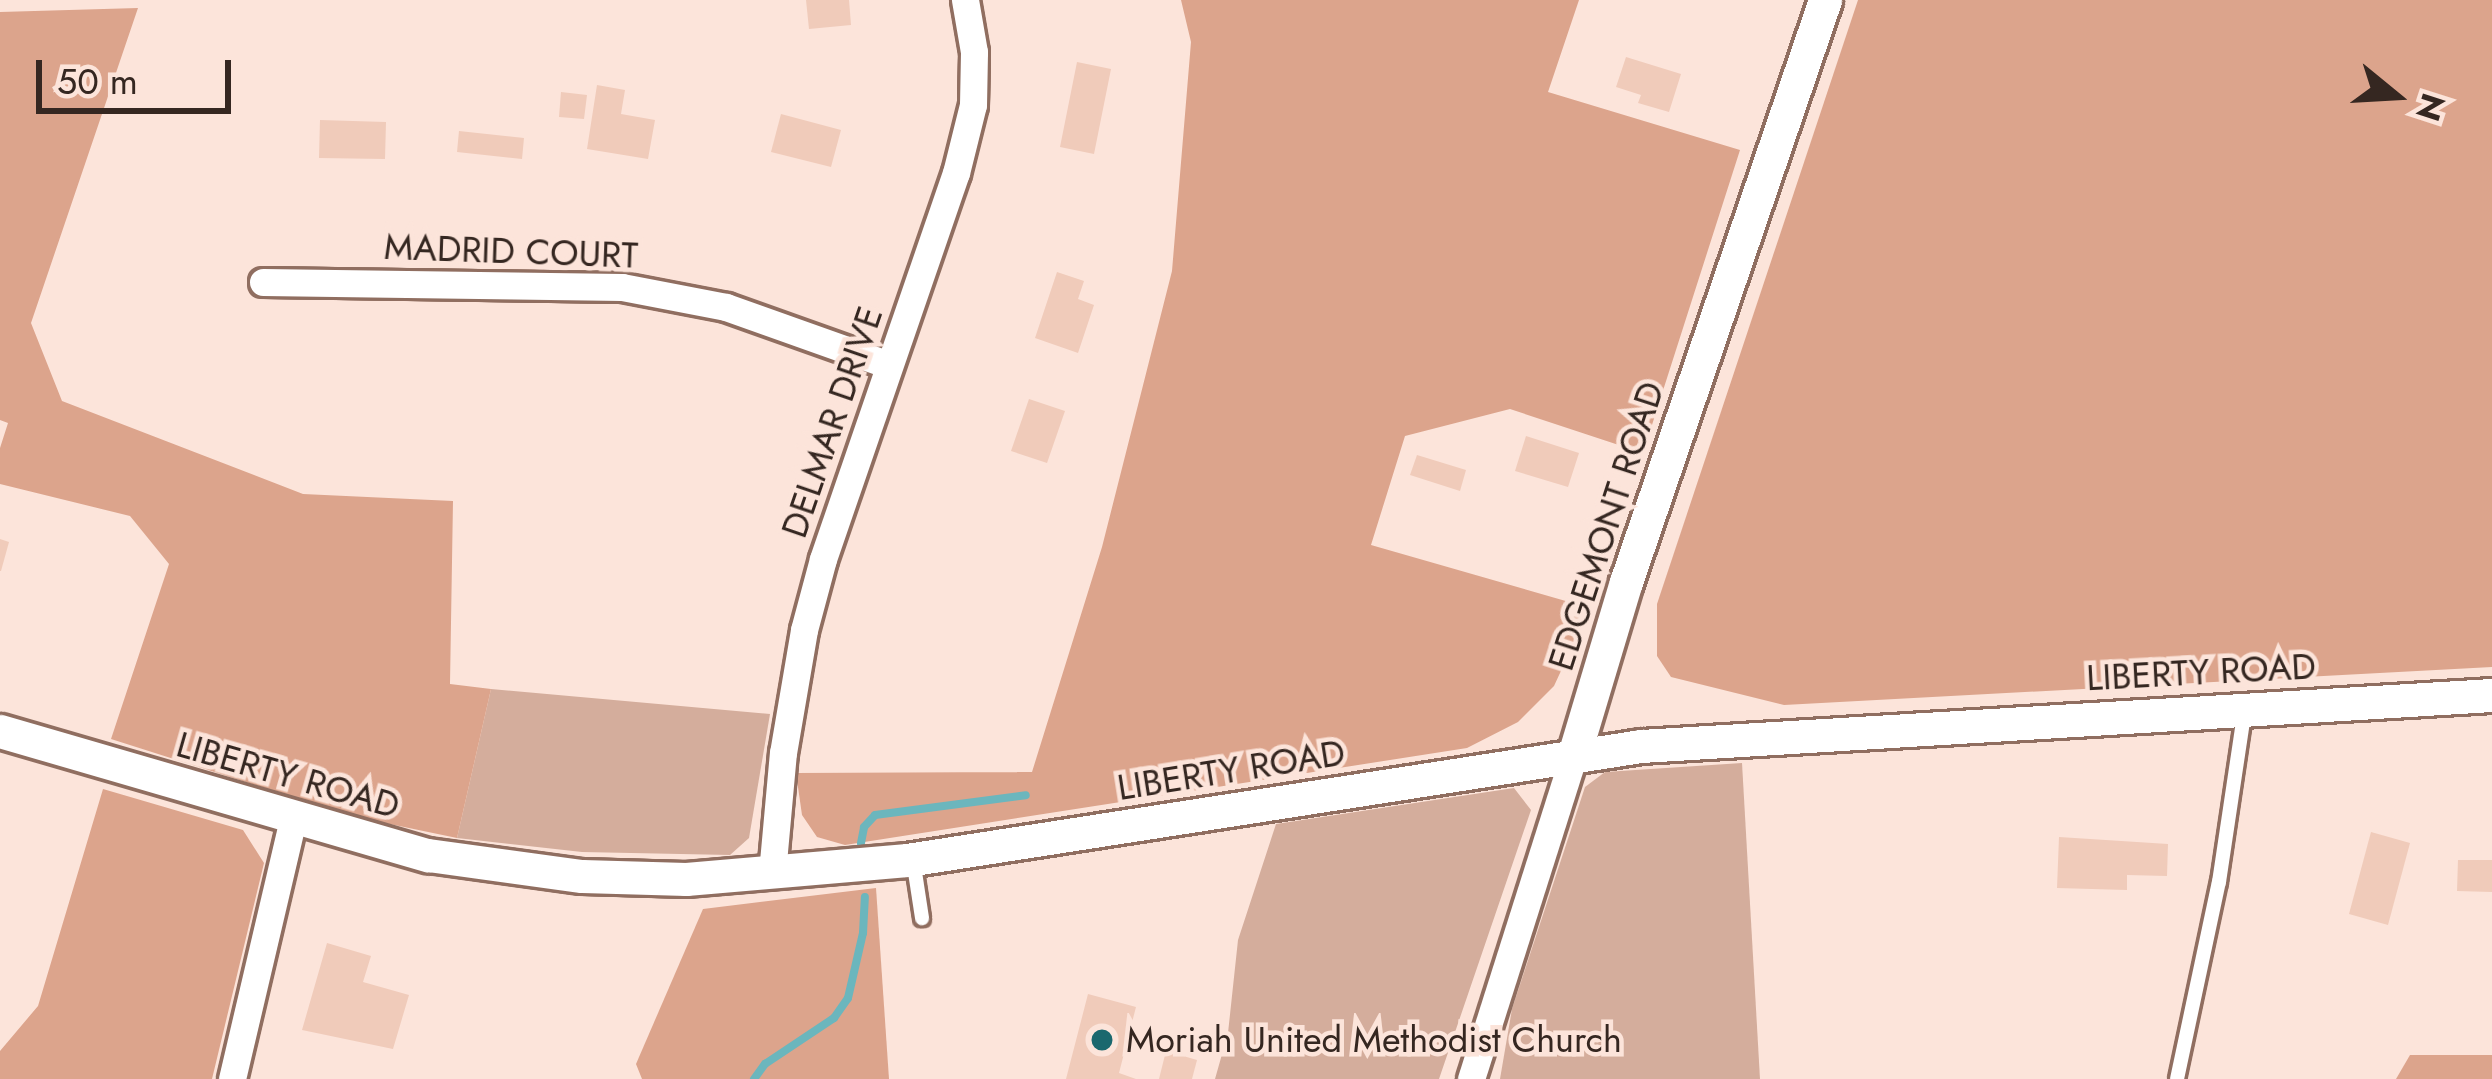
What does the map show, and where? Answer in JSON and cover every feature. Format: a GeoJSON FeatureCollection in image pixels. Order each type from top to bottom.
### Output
{"type":"FeatureCollection","features":[{"type":"Feature","properties":{"kind":"street","name":"DELMAR DRIVE"},"geometry":{"type":"LineString","coordinates":[[772,873],[783,753],[804,631],[956,173],[973,105],[974,52],[965,0]]}},
{"type":"Feature","properties":{"kind":"street","name":"EDGEMONT ROAD"},"geometry":{"type":"LineString","coordinates":[[1471,1079],[1626,582],[1825,0]]}},
{"type":"Feature","properties":{"kind":"street","name":"MADRID COURT"},"geometry":{"type":"LineString","coordinates":[[262,282],[622,287],[726,307],[889,365]]}},
{"type":"Feature","properties":{"kind":"street","name":"LIBERTY ROAD"},"geometry":{"type":"LineString","coordinates":[[0,731],[292,820],[428,855],[531,870],[686,879],[914,859],[1641,746],[2492,695]]}},
{"type":"Feature","properties":{"kind":"street"},"geometry":{"type":"LineString","coordinates":[[232,1079],[292,820]]}},
{"type":"Feature","properties":{"kind":"lane"},"geometry":{"type":"LineString","coordinates":[[2177,1079],[2219,882],[2245,709]]}},
{"type":"Feature","properties":{"kind":"lane"},"geometry":{"type":"LineString","coordinates":[[914,859],[922,919]]}},
{"type":"Feature","properties":{"kind":"shaded area"},"geometry":{"type":"Polygon","coordinates":[[[1181,0],[1579,0],[1548,92],[1740,150],[1643,453],[1510,409],[1405,436],[1371,545],[1590,608],[1554,686],[1518,722],[1467,748],[845,845],[817,837],[802,815],[796,773],[1032,772],[1102,547],[1172,271],[1191,42],[1181,0]]]}},
{"type":"Feature","properties":{"kind":"shaded area"},"geometry":{"type":"Polygon","coordinates":[[[1858,0],[2492,0],[2492,667],[1784,705],[1671,677],[1657,656],[1657,604],[1858,0]]]}},
{"type":"Feature","properties":{"kind":"shaded area"},"geometry":{"type":"Polygon","coordinates":[[[138,8],[31,323],[62,401],[303,494],[453,501],[450,684],[491,689],[457,838],[356,817],[111,739],[169,564],[130,516],[0,484],[0,448],[8,423],[0,420],[0,12],[138,8]]]}},
{"type":"Feature","properties":{"kind":"shaded area"},"geometry":{"type":"Polygon","coordinates":[[[491,689],[770,714],[749,838],[730,855],[582,852],[457,838],[491,689]]]}},
{"type":"Feature","properties":{"kind":"shaded area"},"geometry":{"type":"Polygon","coordinates":[[[1742,763],[1760,1079],[1500,1079],[1512,1009],[1585,787],[1605,772],[1742,763]]]}},
{"type":"Feature","properties":{"kind":"shaded area"},"geometry":{"type":"Polygon","coordinates":[[[1514,788],[1531,810],[1439,1079],[1215,1079],[1228,1033],[1238,940],[1276,824],[1514,788]]]}},
{"type":"Feature","properties":{"kind":"shaded area"},"geometry":{"type":"Polygon","coordinates":[[[103,789],[243,830],[264,863],[212,1079],[0,1079],[0,1051],[38,1006],[103,789]]]}},
{"type":"Feature","properties":{"kind":"shaded area"},"geometry":{"type":"Polygon","coordinates":[[[876,888],[889,1079],[642,1079],[636,1064],[703,909],[876,888]]]}},
{"type":"Feature","properties":{"kind":"shaded area"},"geometry":{"type":"Polygon","coordinates":[[[2410,1055],[2492,1055],[2492,1079],[2396,1079],[2410,1055]]]}},
{"type":"Feature","properties":{"kind":"building"},"geometry":{"type":"Polygon","coordinates":[[[806,0],[849,0],[851,25],[809,29],[806,0]]]}},
{"type":"Feature","properties":{"kind":"building"},"geometry":{"type":"Polygon","coordinates":[[[1626,57],[1681,74],[1669,112],[1638,103],[1641,95],[1616,87],[1626,57]]]}},
{"type":"Feature","properties":{"kind":"building"},"geometry":{"type":"Polygon","coordinates":[[[1077,62],[1111,69],[1094,154],[1060,147],[1077,62]]]}},
{"type":"Feature","properties":{"kind":"building"},"geometry":{"type":"Polygon","coordinates":[[[597,85],[625,90],[621,114],[655,120],[648,159],[587,149],[597,85]]]}},
{"type":"Feature","properties":{"kind":"building"},"geometry":{"type":"Polygon","coordinates":[[[561,92],[587,95],[584,119],[559,117],[561,92]]]}},
{"type":"Feature","properties":{"kind":"building"},"geometry":{"type":"Polygon","coordinates":[[[781,114],[841,130],[831,167],[771,152],[781,114]]]}},
{"type":"Feature","properties":{"kind":"building"},"geometry":{"type":"Polygon","coordinates":[[[320,120],[386,122],[385,159],[319,158],[320,120]]]}},
{"type":"Feature","properties":{"kind":"building"},"geometry":{"type":"Polygon","coordinates":[[[459,131],[524,138],[522,159],[457,152],[459,131]]]}},
{"type":"Feature","properties":{"kind":"building"},"geometry":{"type":"Polygon","coordinates":[[[1057,272],[1084,281],[1078,299],[1094,305],[1078,353],[1035,338],[1057,272]]]}},
{"type":"Feature","properties":{"kind":"building"},"geometry":{"type":"Polygon","coordinates":[[[1029,399],[1065,411],[1047,463],[1011,451],[1029,399]]]}},
{"type":"Feature","properties":{"kind":"building"},"geometry":{"type":"Polygon","coordinates":[[[1526,436],[1579,453],[1568,487],[1515,471],[1526,436]]]}},
{"type":"Feature","properties":{"kind":"building"},"geometry":{"type":"Polygon","coordinates":[[[1417,455],[1466,470],[1460,491],[1410,475],[1417,455]]]}},
{"type":"Feature","properties":{"kind":"building"},"geometry":{"type":"Polygon","coordinates":[[[0,539],[9,542],[1,571],[0,571],[0,539]]]}},
{"type":"Feature","properties":{"kind":"building"},"geometry":{"type":"Polygon","coordinates":[[[2371,832],[2410,843],[2388,925],[2349,914],[2371,832]]]}},
{"type":"Feature","properties":{"kind":"building"},"geometry":{"type":"Polygon","coordinates":[[[2059,837],[2168,844],[2167,876],[2127,875],[2127,890],[2057,888],[2059,837]]]}},
{"type":"Feature","properties":{"kind":"building"},"geometry":{"type":"Polygon","coordinates":[[[2458,860],[2492,860],[2492,892],[2457,891],[2458,860]]]}},
{"type":"Feature","properties":{"kind":"building"},"geometry":{"type":"Polygon","coordinates":[[[327,943],[371,956],[363,982],[409,995],[393,1049],[302,1030],[327,943]]]}},
{"type":"Feature","properties":{"kind":"building","name":"Moriah United Methodist Church"},"geometry":{"type":"Polygon","coordinates":[[[1088,994],[1136,1007],[1119,1073],[1136,1079],[1066,1079],[1088,994]]]}},
{"type":"Feature","properties":{"kind":"building","name":"Moriah United Methodist Church"},"geometry":{"type":"Polygon","coordinates":[[[1166,1051],[1197,1060],[1192,1079],[1159,1079],[1166,1051]]]}},
{"type":"Feature","properties":{"kind":"waterway"},"geometry":{"type":"LineString","coordinates":[[861,843],[864,827],[875,815],[1026,795]]}},
{"type":"Feature","properties":{"kind":"waterway"},"geometry":{"type":"LineString","coordinates":[[754,1079],[765,1064],[834,1018],[848,998],[863,933],[865,897]]}},
{"type":"Feature","properties":{"kind":"place","name":"Moriah United Methodist Church"},"geometry":{"type":"Point","coordinates":[1102,1040]}}]}
